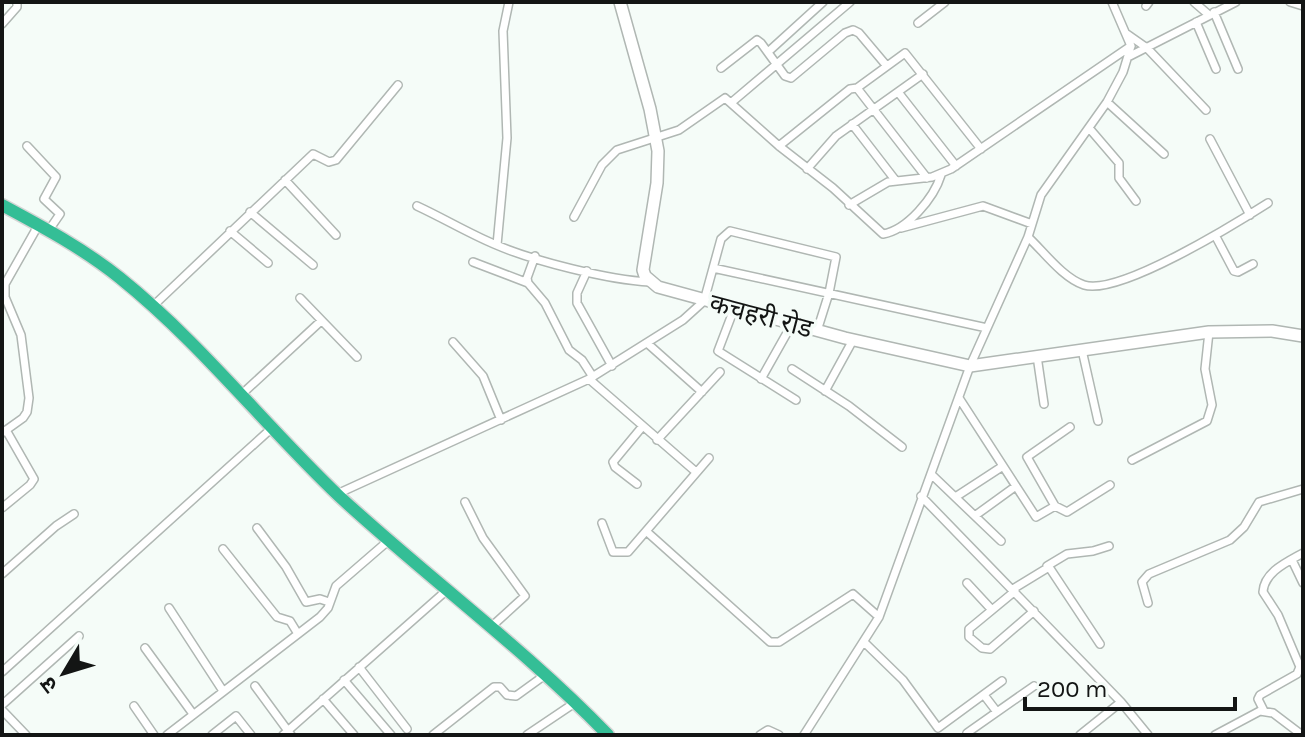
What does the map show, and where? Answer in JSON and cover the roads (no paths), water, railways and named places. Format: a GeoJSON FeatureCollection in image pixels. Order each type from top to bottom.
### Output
{"type":"FeatureCollection","features":[{"type":"Feature","properties":{"kind":"highway"},"geometry":{"type":"LineString","coordinates":[[2,205],[91,256],[152,307],[242,394],[337,494],[388,541],[547,674],[608,735]]}},
{"type":"Feature","properties":{"kind":"main road"},"geometry":{"type":"LineString","coordinates":[[620,2],[656,137],[657,183],[643,270],[650,282]]}},
{"type":"Feature","properties":{"kind":"main road","name":"कचहरी रोड"},"geometry":{"type":"LineString","coordinates":[[650,282],[704,301],[817,331],[970,366],[1209,332],[1272,331],[1303,336]]}},
{"type":"Feature","properties":{"kind":"street"},"geometry":{"type":"LineString","coordinates":[[2,24],[17,7],[17,2]]}},
{"type":"Feature","properties":{"kind":"street"},"geometry":{"type":"LineString","coordinates":[[497,245],[507,138],[503,31],[509,2]]}},
{"type":"Feature","properties":{"kind":"street"},"geometry":{"type":"LineString","coordinates":[[768,52],[823,2]]}},
{"type":"Feature","properties":{"kind":"street"},"geometry":{"type":"LineString","coordinates":[[732,102],[850,2]]}},
{"type":"Feature","properties":{"kind":"street"},"geometry":{"type":"LineString","coordinates":[[918,23],[945,2]]}},
{"type":"Feature","properties":{"kind":"street"},"geometry":{"type":"LineString","coordinates":[[804,735],[879,617],[970,366],[1028,237],[1035,208],[1047,184],[1107,102],[1128,57],[1131,46],[1112,2]]}},
{"type":"Feature","properties":{"kind":"street"},"geometry":{"type":"LineString","coordinates":[[1194,2],[1212,14],[1238,69]]}},
{"type":"Feature","properties":{"kind":"street"},"geometry":{"type":"LineString","coordinates":[[1128,57],[1236,2]]}},
{"type":"Feature","properties":{"kind":"street"},"geometry":{"type":"LineString","coordinates":[[1290,2],[1303,6]]}},
{"type":"Feature","properties":{"kind":"street"},"geometry":{"type":"LineString","coordinates":[[1196,22],[1216,69]]}},
{"type":"Feature","properties":{"kind":"street"},"geometry":{"type":"LineString","coordinates":[[721,68],[754,41],[759,41],[785,76],[791,78],[845,33],[853,30],[886,65]]}},
{"type":"Feature","properties":{"kind":"street"},"geometry":{"type":"LineString","coordinates":[[1127,33],[1147,48],[1206,110]]}},
{"type":"Feature","properties":{"kind":"street"},"geometry":{"type":"LineString","coordinates":[[849,205],[882,185],[941,175],[1131,46]]}},
{"type":"Feature","properties":{"kind":"street"},"geometry":{"type":"LineString","coordinates":[[779,146],[850,89],[857,88],[905,53],[981,149]]}},
{"type":"Feature","properties":{"kind":"street"},"geometry":{"type":"LineString","coordinates":[[807,169],[831,140],[923,74]]}},
{"type":"Feature","properties":{"kind":"street"},"geometry":{"type":"LineString","coordinates":[[152,307],[313,154],[329,162],[336,160],[398,85]]}},
{"type":"Feature","properties":{"kind":"street"},"geometry":{"type":"LineString","coordinates":[[857,88],[927,178]]}},
{"type":"Feature","properties":{"kind":"street"},"geometry":{"type":"LineString","coordinates":[[898,92],[956,166]]}},
{"type":"Feature","properties":{"kind":"street"},"geometry":{"type":"LineString","coordinates":[[574,217],[609,157],[627,145],[685,127],[725,98],[883,234],[983,206],[1032,224]]}},
{"type":"Feature","properties":{"kind":"street"},"geometry":{"type":"LineString","coordinates":[[1107,102],[1164,154]]}},
{"type":"Feature","properties":{"kind":"street"},"geometry":{"type":"LineString","coordinates":[[852,124],[896,181]]}},
{"type":"Feature","properties":{"kind":"street"},"geometry":{"type":"LineString","coordinates":[[1089,128],[1119,163],[1119,178],[1136,201]]}},
{"type":"Feature","properties":{"kind":"street"},"geometry":{"type":"LineString","coordinates":[[1210,139],[1250,215]]}},
{"type":"Feature","properties":{"kind":"street"},"geometry":{"type":"LineString","coordinates":[[2,508],[34,479],[4,431],[27,412],[29,398],[21,335],[3,290],[6,278],[44,227],[60,214],[44,199],[56,177],[27,146]]}},
{"type":"Feature","properties":{"kind":"street"},"geometry":{"type":"LineString","coordinates":[[897,229],[933,194],[941,175]]}},
{"type":"Feature","properties":{"kind":"street"},"geometry":{"type":"LineString","coordinates":[[285,180],[336,235]]}},
{"type":"Feature","properties":{"kind":"street"},"geometry":{"type":"LineString","coordinates":[[1028,237],[1071,277],[1081,284],[1092,286],[1120,282],[1215,235],[1268,203]]}},
{"type":"Feature","properties":{"kind":"street"},"geometry":{"type":"LineString","coordinates":[[417,206],[497,245],[587,271],[650,282]]}},
{"type":"Feature","properties":{"kind":"street"},"geometry":{"type":"LineString","coordinates":[[250,212],[313,265]]}},
{"type":"Feature","properties":{"kind":"street"},"geometry":{"type":"LineString","coordinates":[[230,231],[268,263]]}},
{"type":"Feature","properties":{"kind":"street"},"geometry":{"type":"LineString","coordinates":[[337,494],[591,378],[683,320],[704,301],[725,234],[735,232],[836,257],[817,331]]}},
{"type":"Feature","properties":{"kind":"street"},"geometry":{"type":"LineString","coordinates":[[1215,235],[1234,271],[1253,264]]}},
{"type":"Feature","properties":{"kind":"street"},"geometry":{"type":"LineString","coordinates":[[528,283],[535,256]]}},
{"type":"Feature","properties":{"kind":"street"},"geometry":{"type":"LineString","coordinates":[[473,262],[528,283],[545,303],[572,354],[582,360],[591,378],[642,427],[696,472]]}},
{"type":"Feature","properties":{"kind":"street"},"geometry":{"type":"LineString","coordinates":[[713,268],[987,328]]}},
{"type":"Feature","properties":{"kind":"street"},"geometry":{"type":"LineString","coordinates":[[587,271],[577,293],[577,303],[612,366]]}},
{"type":"Feature","properties":{"kind":"street"},"geometry":{"type":"LineString","coordinates":[[300,298],[357,357]]}},
{"type":"Feature","properties":{"kind":"street"},"geometry":{"type":"LineString","coordinates":[[734,309],[718,351],[796,400]]}},
{"type":"Feature","properties":{"kind":"street"},"geometry":{"type":"LineString","coordinates":[[242,394],[321,321]]}},
{"type":"Feature","properties":{"kind":"street"},"geometry":{"type":"LineString","coordinates":[[761,379],[792,324]]}},
{"type":"Feature","properties":{"kind":"street"},"geometry":{"type":"LineString","coordinates":[[1132,460],[1207,421],[1212,405],[1205,369],[1209,332]]}},
{"type":"Feature","properties":{"kind":"street"},"geometry":{"type":"LineString","coordinates":[[825,391],[853,340]]}},
{"type":"Feature","properties":{"kind":"street"},"geometry":{"type":"LineString","coordinates":[[453,342],[483,376],[501,420]]}},
{"type":"Feature","properties":{"kind":"street"},"geometry":{"type":"LineString","coordinates":[[647,343],[702,392]]}},
{"type":"Feature","properties":{"kind":"street"},"geometry":{"type":"LineString","coordinates":[[1082,350],[1098,421]]}},
{"type":"Feature","properties":{"kind":"street"},"geometry":{"type":"LineString","coordinates":[[1037,356],[1044,404]]}},
{"type":"Feature","properties":{"kind":"street"},"geometry":{"type":"LineString","coordinates":[[792,369],[902,447]]}},
{"type":"Feature","properties":{"kind":"street"},"geometry":{"type":"LineString","coordinates":[[657,440],[720,372]]}},
{"type":"Feature","properties":{"kind":"street"},"geometry":{"type":"LineString","coordinates":[[959,398],[1036,517],[1055,506]]}},
{"type":"Feature","properties":{"kind":"street"},"geometry":{"type":"LineString","coordinates":[[2,672],[273,427]]}},
{"type":"Feature","properties":{"kind":"street"},"geometry":{"type":"LineString","coordinates":[[637,484],[613,462],[642,427]]}},
{"type":"Feature","properties":{"kind":"street"},"geometry":{"type":"LineString","coordinates":[[1070,427],[1027,457],[1055,506],[1067,512],[1110,485]]}},
{"type":"Feature","properties":{"kind":"street"},"geometry":{"type":"LineString","coordinates":[[602,523],[611,548],[616,553],[628,552],[709,458]]}},
{"type":"Feature","properties":{"kind":"street"},"geometry":{"type":"LineString","coordinates":[[957,496],[1003,466]]}},
{"type":"Feature","properties":{"kind":"street"},"geometry":{"type":"LineString","coordinates":[[931,474],[1001,541]]}},
{"type":"Feature","properties":{"kind":"street"},"geometry":{"type":"LineString","coordinates":[[976,515],[1016,486]]}},
{"type":"Feature","properties":{"kind":"street"},"geometry":{"type":"LineString","coordinates":[[1148,603],[1142,582],[1149,574],[1230,540],[1244,527],[1259,502],[1303,489]]}},
{"type":"Feature","properties":{"kind":"street"},"geometry":{"type":"LineString","coordinates":[[921,496],[1121,702],[1148,735]]}},
{"type":"Feature","properties":{"kind":"street"},"geometry":{"type":"LineString","coordinates":[[465,502],[483,538],[525,596],[491,627]]}},
{"type":"Feature","properties":{"kind":"street"},"geometry":{"type":"LineString","coordinates":[[2,574],[74,514]]}},
{"type":"Feature","properties":{"kind":"street"},"geometry":{"type":"LineString","coordinates":[[257,528],[306,602],[320,599],[329,602]]}},
{"type":"Feature","properties":{"kind":"street"},"geometry":{"type":"LineString","coordinates":[[646,531],[770,642],[779,642],[853,594],[879,617]]}},
{"type":"Feature","properties":{"kind":"street"},"geometry":{"type":"LineString","coordinates":[[167,735],[320,617],[336,586],[388,541]]}},
{"type":"Feature","properties":{"kind":"street"},"geometry":{"type":"LineString","coordinates":[[1034,611],[987,650],[969,637],[968,632],[992,610],[1047,566],[1067,554],[1109,546]]}},
{"type":"Feature","properties":{"kind":"street"},"geometry":{"type":"LineString","coordinates":[[223,549],[277,617],[288,619],[298,634]]}},
{"type":"Feature","properties":{"kind":"street"},"geometry":{"type":"LineString","coordinates":[[1264,711],[1258,699],[1260,695],[1299,672],[1293,647],[1263,592],[1263,586],[1265,579],[1303,553]]}},
{"type":"Feature","properties":{"kind":"street"},"geometry":{"type":"LineString","coordinates":[[1292,560],[1303,583]]}},
{"type":"Feature","properties":{"kind":"street"},"geometry":{"type":"LineString","coordinates":[[1047,566],[1100,644]]}},
{"type":"Feature","properties":{"kind":"street"},"geometry":{"type":"LineString","coordinates":[[967,583],[992,610]]}},
{"type":"Feature","properties":{"kind":"street"},"geometry":{"type":"LineString","coordinates":[[255,686],[287,734],[447,590]]}},
{"type":"Feature","properties":{"kind":"street"},"geometry":{"type":"LineString","coordinates":[[169,608],[223,691]]}},
{"type":"Feature","properties":{"kind":"street"},"geometry":{"type":"LineString","coordinates":[[26,735],[2,707],[79,636]]}},
{"type":"Feature","properties":{"kind":"street"},"geometry":{"type":"LineString","coordinates":[[864,642],[903,680],[940,732],[1002,681]]}},
{"type":"Feature","properties":{"kind":"street"},"geometry":{"type":"LineString","coordinates":[[145,648],[193,714]]}},
{"type":"Feature","properties":{"kind":"street"},"geometry":{"type":"LineString","coordinates":[[359,667],[407,729]]}},
{"type":"Feature","properties":{"kind":"street"},"geometry":{"type":"LineString","coordinates":[[437,734],[494,687],[500,687],[507,695],[516,696],[547,674]]}},
{"type":"Feature","properties":{"kind":"street"},"geometry":{"type":"LineString","coordinates":[[344,680],[391,735]]}},
{"type":"Feature","properties":{"kind":"street"},"geometry":{"type":"LineString","coordinates":[[967,733],[1034,686]]}},
{"type":"Feature","properties":{"kind":"street"},"geometry":{"type":"LineString","coordinates":[[984,695],[997,712]]}},
{"type":"Feature","properties":{"kind":"street"},"geometry":{"type":"LineString","coordinates":[[323,699],[354,735]]}},
{"type":"Feature","properties":{"kind":"street"},"geometry":{"type":"LineString","coordinates":[[527,735],[576,702]]}},
{"type":"Feature","properties":{"kind":"street"},"geometry":{"type":"LineString","coordinates":[[1080,735],[1121,702]]}},
{"type":"Feature","properties":{"kind":"street"},"geometry":{"type":"LineString","coordinates":[[134,706],[154,735]]}},
{"type":"Feature","properties":{"kind":"street"},"geometry":{"type":"LineString","coordinates":[[1215,735],[1253,713],[1264,711],[1273,713],[1302,735]]}},
{"type":"Feature","properties":{"kind":"street"},"geometry":{"type":"LineString","coordinates":[[212,735],[236,716],[251,735]]}},
{"type":"Feature","properties":{"kind":"street"},"geometry":{"type":"LineString","coordinates":[[760,735],[768,730],[779,735]]}}]}
